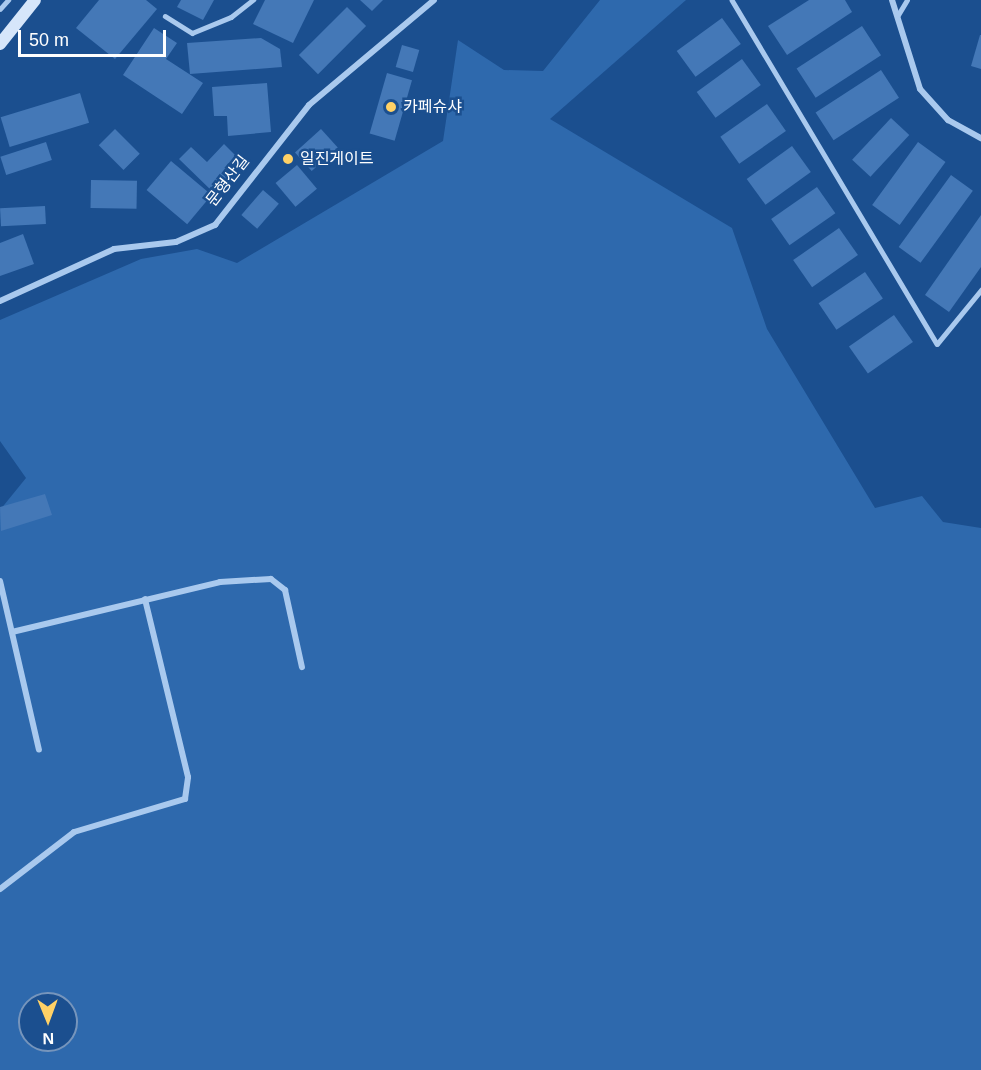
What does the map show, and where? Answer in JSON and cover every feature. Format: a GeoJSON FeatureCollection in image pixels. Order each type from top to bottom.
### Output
{"type":"FeatureCollection","features":[{"type":"Feature","properties":{"kind":"street"},"geometry":{"type":"LineString","coordinates":[[0,44],[35,0]]}},
{"type":"Feature","properties":{"kind":"street","name":"문형산길"},"geometry":{"type":"LineString","coordinates":[[0,301],[114,249],[176,242],[215,225],[309,105],[434,0]]}},
{"type":"Feature","properties":{"kind":"street"},"geometry":{"type":"LineString","coordinates":[[892,0],[920,89],[948,120],[981,138]]}},
{"type":"Feature","properties":{"kind":"street"},"geometry":{"type":"LineString","coordinates":[[12,632],[220,582],[259,578],[280,582],[303,667]]}},
{"type":"Feature","properties":{"kind":"street"},"geometry":{"type":"LineString","coordinates":[[0,581],[39,750]]}},
{"type":"Feature","properties":{"kind":"street"},"geometry":{"type":"LineString","coordinates":[[0,889],[74,832],[185,799],[188,777],[145,599]]}},
{"type":"Feature","properties":{"kind":"lane"},"geometry":{"type":"LineString","coordinates":[[0,9],[8,0]]}},
{"type":"Feature","properties":{"kind":"lane"},"geometry":{"type":"LineString","coordinates":[[165,16],[192,33],[231,17],[253,0]]}},
{"type":"Feature","properties":{"kind":"lane"},"geometry":{"type":"LineString","coordinates":[[732,0],[937,344],[981,290]]}},
{"type":"Feature","properties":{"kind":"lane"},"geometry":{"type":"LineString","coordinates":[[898,15],[906,0]]}},
{"type":"Feature","properties":{"kind":"shaded area"},"geometry":{"type":"Polygon","coordinates":[[[600,0],[686,0],[550,119],[732,228],[767,329],[875,508],[922,496],[943,522],[981,528],[981,1070],[0,1070],[0,510],[26,478],[0,441],[0,320],[141,259],[197,249],[237,263],[443,141],[458,40],[504,70],[543,71],[600,0]]]}},
{"type":"Feature","properties":{"kind":"building"},"geometry":{"type":"Polygon","coordinates":[[[99,0],[146,0],[157,9],[115,59],[76,28],[99,0]]]}},
{"type":"Feature","properties":{"kind":"building"},"geometry":{"type":"Polygon","coordinates":[[[181,0],[214,0],[203,20],[177,7],[181,0]]]}},
{"type":"Feature","properties":{"kind":"building"},"geometry":{"type":"Polygon","coordinates":[[[265,0],[314,0],[293,43],[253,24],[265,0]]]}},
{"type":"Feature","properties":{"kind":"building"},"geometry":{"type":"Polygon","coordinates":[[[360,0],[383,0],[372,11],[360,0]]]}},
{"type":"Feature","properties":{"kind":"building"},"geometry":{"type":"Polygon","coordinates":[[[809,0],[845,0],[852,12],[787,55],[768,26],[809,0]]]}},
{"type":"Feature","properties":{"kind":"building"},"geometry":{"type":"Polygon","coordinates":[[[347,7],[366,26],[318,74],[299,55],[347,7]]]}},
{"type":"Feature","properties":{"kind":"building"},"geometry":{"type":"Polygon","coordinates":[[[722,18],[741,44],[696,77],[677,51],[722,18]]]}},
{"type":"Feature","properties":{"kind":"building"},"geometry":{"type":"Polygon","coordinates":[[[862,26],[881,55],[816,98],[797,68],[862,26]]]}},
{"type":"Feature","properties":{"kind":"building"},"geometry":{"type":"Polygon","coordinates":[[[154,28],[177,43],[166,59],[203,83],[182,114],[123,75],[154,28]]]}},
{"type":"Feature","properties":{"kind":"building"},"geometry":{"type":"Polygon","coordinates":[[[981,35],[981,69],[971,66],[981,35]]]}},
{"type":"Feature","properties":{"kind":"building"},"geometry":{"type":"Polygon","coordinates":[[[261,38],[280,49],[282,67],[190,74],[187,43],[261,38]]]}},
{"type":"Feature","properties":{"kind":"building"},"geometry":{"type":"Polygon","coordinates":[[[402,45],[419,50],[413,72],[396,67],[402,45]]]}},
{"type":"Feature","properties":{"kind":"building"},"geometry":{"type":"Polygon","coordinates":[[[742,59],[761,85],[716,118],[697,92],[742,59]]]}},
{"type":"Feature","properties":{"kind":"building"},"geometry":{"type":"Polygon","coordinates":[[[881,70],[899,98],[834,140],[816,112],[881,70]]]}},
{"type":"Feature","properties":{"kind":"building","name":"카페슈샤"},"geometry":{"type":"Polygon","coordinates":[[[387,73],[412,80],[395,141],[370,134],[387,73]]]}},
{"type":"Feature","properties":{"kind":"building"},"geometry":{"type":"Polygon","coordinates":[[[267,83],[271,132],[228,136],[227,116],[214,116],[212,87],[267,83]]]}},
{"type":"Feature","properties":{"kind":"building"},"geometry":{"type":"Polygon","coordinates":[[[80,93],[89,123],[10,147],[1,117],[80,93]]]}},
{"type":"Feature","properties":{"kind":"building"},"geometry":{"type":"Polygon","coordinates":[[[767,104],[786,131],[739,164],[720,137],[767,104]]]}},
{"type":"Feature","properties":{"kind":"building"},"geometry":{"type":"Polygon","coordinates":[[[891,118],[909,135],[870,177],[852,160],[891,118]]]}},
{"type":"Feature","properties":{"kind":"building"},"geometry":{"type":"Polygon","coordinates":[[[115,129],[140,154],[123,170],[99,145],[115,129]]]}},
{"type":"Feature","properties":{"kind":"building"},"geometry":{"type":"Polygon","coordinates":[[[321,129],[338,148],[312,171],[295,152],[321,129]]]}},
{"type":"Feature","properties":{"kind":"building"},"geometry":{"type":"Polygon","coordinates":[[[46,142],[52,160],[6,175],[0,157],[46,142]]]}},
{"type":"Feature","properties":{"kind":"building"},"geometry":{"type":"Polygon","coordinates":[[[918,142],[946,162],[900,225],[872,205],[918,142]]]}},
{"type":"Feature","properties":{"kind":"building"},"geometry":{"type":"Polygon","coordinates":[[[224,144],[243,163],[214,193],[179,159],[191,147],[207,162],[224,144]]]}},
{"type":"Feature","properties":{"kind":"building"},"geometry":{"type":"Polygon","coordinates":[[[792,146],[811,172],[766,205],[747,179],[792,146]]]}},
{"type":"Feature","properties":{"kind":"building"},"geometry":{"type":"Polygon","coordinates":[[[171,161],[212,195],[187,224],[147,190],[171,161]]]}},
{"type":"Feature","properties":{"kind":"building"},"geometry":{"type":"Polygon","coordinates":[[[297,165],[317,189],[295,207],[276,183],[297,165]]]}},
{"type":"Feature","properties":{"kind":"building"},"geometry":{"type":"Polygon","coordinates":[[[951,175],[973,191],[921,263],[899,247],[951,175]]]}},
{"type":"Feature","properties":{"kind":"building"},"geometry":{"type":"Polygon","coordinates":[[[91,180],[137,181],[137,209],[91,208],[91,180]]]}},
{"type":"Feature","properties":{"kind":"building"},"geometry":{"type":"Polygon","coordinates":[[[817,187],[835,213],[789,245],[771,219],[817,187]]]}},
{"type":"Feature","properties":{"kind":"building"},"geometry":{"type":"Polygon","coordinates":[[[263,190],[279,204],[257,229],[241,215],[263,190]]]}},
{"type":"Feature","properties":{"kind":"building"},"geometry":{"type":"Polygon","coordinates":[[[45,206],[46,224],[1,226],[0,208],[45,206]]]}},
{"type":"Feature","properties":{"kind":"building"},"geometry":{"type":"Polygon","coordinates":[[[981,215],[981,267],[949,312],[925,295],[981,215]]]}},
{"type":"Feature","properties":{"kind":"building"},"geometry":{"type":"Polygon","coordinates":[[[839,228],[858,255],[812,287],[793,260],[839,228]]]}},
{"type":"Feature","properties":{"kind":"building"},"geometry":{"type":"Polygon","coordinates":[[[23,234],[34,264],[0,276],[0,243],[23,234]]]}},
{"type":"Feature","properties":{"kind":"building"},"geometry":{"type":"Polygon","coordinates":[[[865,272],[883,299],[836,330],[819,303],[865,272]]]}},
{"type":"Feature","properties":{"kind":"building"},"geometry":{"type":"Polygon","coordinates":[[[894,315],[913,342],[868,374],[849,347],[894,315]]]}},
{"type":"Feature","properties":{"kind":"building"},"geometry":{"type":"Polygon","coordinates":[[[45,494],[52,515],[1,531],[0,507],[45,494]]]}},
{"type":"Feature","properties":{"kind":"place","name":"카페슈샤"},"geometry":{"type":"Point","coordinates":[391,107]}},
{"type":"Feature","properties":{"kind":"place","name":"일진게이트"},"geometry":{"type":"Point","coordinates":[288,159]}}]}
